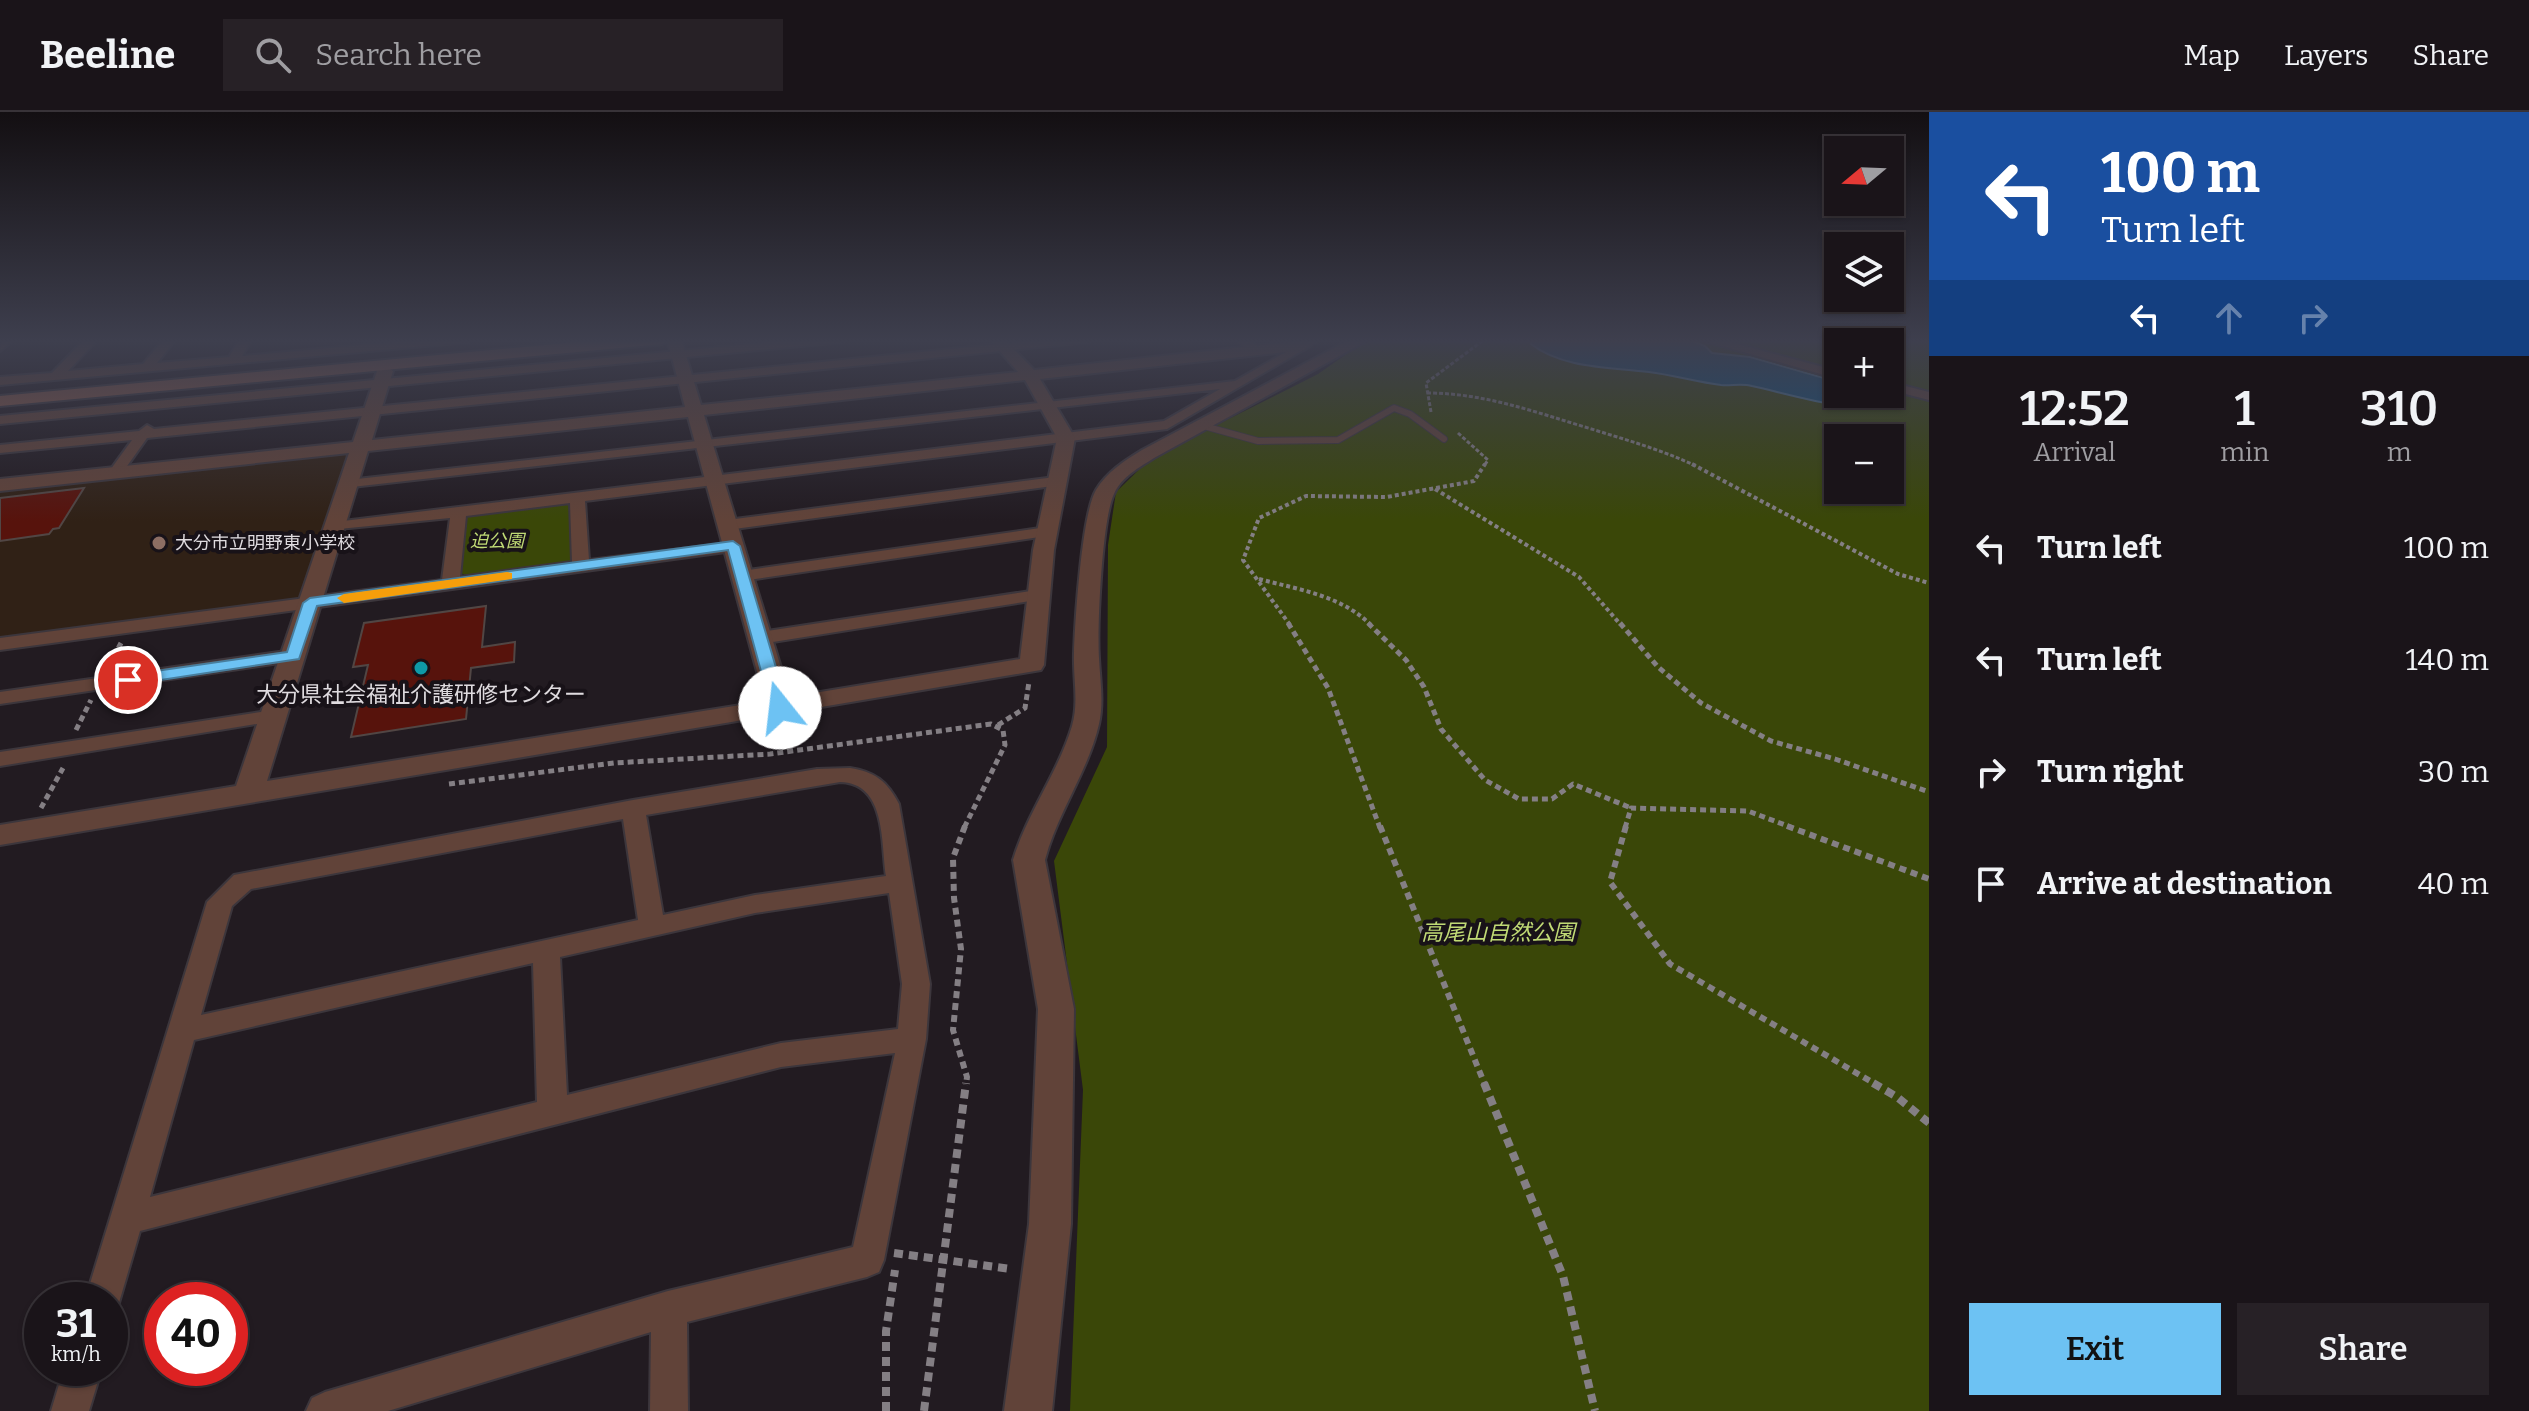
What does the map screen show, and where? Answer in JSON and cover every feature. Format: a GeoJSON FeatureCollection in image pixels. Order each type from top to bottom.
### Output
{"type":"FeatureCollection","features":[{"type":"Feature","properties":{"kind":"street"},"geometry":{"type":"LineString","coordinates":[[115,473],[168,400]]}},
{"type":"Feature","properties":{"kind":"street"},"geometry":{"type":"LineString","coordinates":[[0,420],[200,400]]}},
{"type":"Feature","properties":{"kind":"street"},"geometry":{"type":"LineString","coordinates":[[249,792],[376,400]]}},
{"type":"Feature","properties":{"kind":"street"},"geometry":{"type":"LineString","coordinates":[[0,449],[493,400]]}},
{"type":"Feature","properties":{"kind":"street"},"geometry":{"type":"LineString","coordinates":[[692,400],[780,708]]}},
{"type":"Feature","properties":{"kind":"street"},"geometry":{"type":"LineString","coordinates":[[0,485],[801,400]]}},
{"type":"Feature","properties":{"kind":"street"},"geometry":{"type":"LineString","coordinates":[[15,833],[1032,665],[1037,595],[1055,482],[1066,438],[1046,400]]}},
{"type":"Feature","properties":{"kind":"street"},"geometry":{"type":"LineString","coordinates":[[348,485],[1096,400]]}},
{"type":"Feature","properties":{"kind":"street"},"geometry":{"type":"LineString","coordinates":[[335,527],[1167,425],[1213,400]]}},
{"type":"Feature","properties":{"kind":"street"},"geometry":{"type":"LineString","coordinates":[[1028,1411],[1050,1224],[1056,1021],[1052,974],[1029,860],[1035,838],[1073,762],[1086,723],[1089,697],[1086,655],[1094,545],[1104,493],[1121,472],[1148,454],[1252,400]]}},
{"type":"Feature","properties":{"kind":"street"},"geometry":{"type":"LineString","coordinates":[[0,644],[581,566],[730,535],[1055,482]]}},
{"type":"Feature","properties":{"kind":"street"},"geometry":{"type":"LineString","coordinates":[[577,497],[581,566]]}},
{"type":"Feature","properties":{"kind":"street"},"geometry":{"type":"LineString","coordinates":[[450,584],[459,512]]}},
{"type":"Feature","properties":{"kind":"street"},"geometry":{"type":"LineString","coordinates":[[742,576],[1047,532]]}},
{"type":"Feature","properties":{"kind":"street"},"geometry":{"type":"LineString","coordinates":[[760,638],[1037,595]]}},
{"type":"Feature","properties":{"kind":"street"},"geometry":{"type":"LineString","coordinates":[[0,698],[293,656]]}},
{"type":"Feature","properties":{"kind":"street"},"geometry":{"type":"LineString","coordinates":[[0,759],[274,716]]}},
{"type":"Feature","properties":{"kind":"street"},"geometry":{"type":"LineString","coordinates":[[108,1282],[220,902],[243,881],[817,776],[860,777],[872,781],[884,795],[916,984],[912,1039],[867,1260],[668,1309],[325,1411]]}},
{"type":"Feature","properties":{"kind":"street"},"geometry":{"type":"LineString","coordinates":[[633,808],[652,927]]}},
{"type":"Feature","properties":{"kind":"street"},"geometry":{"type":"LineString","coordinates":[[182,1031],[755,904],[899,883]]}},
{"type":"Feature","properties":{"kind":"street"},"geometry":{"type":"LineString","coordinates":[[546,951],[553,1112]]}},
{"type":"Feature","properties":{"kind":"street"},"geometry":{"type":"LineString","coordinates":[[127,1218],[781,1055],[912,1039]]}},
{"type":"Feature","properties":{"kind":"street"},"geometry":{"type":"LineString","coordinates":[[668,1309],[671,1369],[669,1411]]}},
{"type":"Feature","properties":{"kind":"street"},"geometry":{"type":"LineString","coordinates":[[70,1411],[78,1386]]}},
{"type":"Feature","properties":{"kind":"lane"},"geometry":{"type":"LineString","coordinates":[[1204,426],[1258,441],[1338,440],[1394,408],[1410,414],[1444,439]]}},
{"type":"Feature","properties":{"kind":"path"},"geometry":{"type":"LineString","coordinates":[[1428,400],[1431,412],[1442,420]]}},
{"type":"Feature","properties":{"kind":"path"},"geometry":{"type":"LineString","coordinates":[[1496,400],[1669,453],[1727,480],[1898,574],[1929,583]]}},
{"type":"Feature","properties":{"kind":"path"},"geometry":{"type":"LineString","coordinates":[[1454,429],[1488,460],[1474,481],[1387,497],[1306,496],[1259,518],[1243,560],[1278,606],[1328,688],[1393,861],[1563,1276],[1595,1411]]}},
{"type":"Feature","properties":{"kind":"path"},"geometry":{"type":"LineString","coordinates":[[1435,488],[1579,577],[1658,667],[1701,703],[1771,741],[1835,759],[1929,792]]}},
{"type":"Feature","properties":{"kind":"path"},"geometry":{"type":"LineString","coordinates":[[1257,579],[1326,597],[1353,608],[1406,660],[1424,687],[1441,729],[1485,780],[1519,799],[1552,799],[1573,784],[1631,808],[1748,811],[1929,879]]}},
{"type":"Feature","properties":{"kind":"path"},"geometry":{"type":"LineString","coordinates":[[998,725],[1025,708],[1032,665]]}},
{"type":"Feature","properties":{"kind":"path"},"geometry":{"type":"LineString","coordinates":[[15,833],[73,748]]}},
{"type":"Feature","properties":{"kind":"path"},"geometry":{"type":"LineString","coordinates":[[1631,808],[1610,882],[1670,964],[1897,1097],[1929,1123]]}},
{"type":"Feature","properties":{"kind":"path"},"geometry":{"type":"LineString","coordinates":[[886,1411],[886,1331],[902,1254],[1012,1269]]}},
{"type":"Feature","properties":{"kind":"shaded area","name":"大分市立明野東小学校"},"geometry":{"type":"Polygon","coordinates":[[[340,453],[348,456],[300,597],[0,640],[0,489],[340,453]]]}},
{"type":"Feature","properties":{"kind":"green space","name":"高尾山自然公園"},"geometry":{"type":"Polygon","coordinates":[[[1267,400],[1824,400],[1824,408],[1904,408],[1904,400],[1929,400],[1929,1411],[1070,1411],[1083,1090],[1054,861],[1107,747],[1108,545],[1116,492],[1151,458],[1267,400]]]}},
{"type":"Feature","properties":{"kind":"green space","name":"迫公園"},"geometry":{"type":"Polygon","coordinates":[[[571,503],[574,559],[567,563],[468,576],[460,573],[465,517],[471,513],[571,503]]]}},
{"type":"Feature","properties":{"kind":"building"},"geometry":{"type":"Polygon","coordinates":[[[84,488],[59,528],[49,534],[0,541],[0,498],[84,488]]]}},
{"type":"Feature","properties":{"kind":"building","name":"大分県社会福祉介護研修センター"},"geometry":{"type":"Polygon","coordinates":[[[486,606],[482,647],[515,642],[514,662],[471,668],[466,719],[351,737],[368,665],[353,667],[364,623],[486,606]]]}},
{"type":"Feature","properties":{"kind":"slow traffic"},"geometry":{"type":"LineString","coordinates":[[344,598],[507,576]]}},
{"type":"Feature","properties":{"kind":"place","name":"大分市立明野東小学校"},"geometry":{"type":"Point","coordinates":[159,543]}},
{"type":"Feature","properties":{"kind":"place","name":"大分県社会福祉介護研修センター"},"geometry":{"type":"Point","coordinates":[421,668]}},
{"type":"Feature","properties":{"kind":"route"},"geometry":{"type":"LineString","coordinates":[[128,680],[293,656],[310,603],[733,546],[780,708]]}}]}
